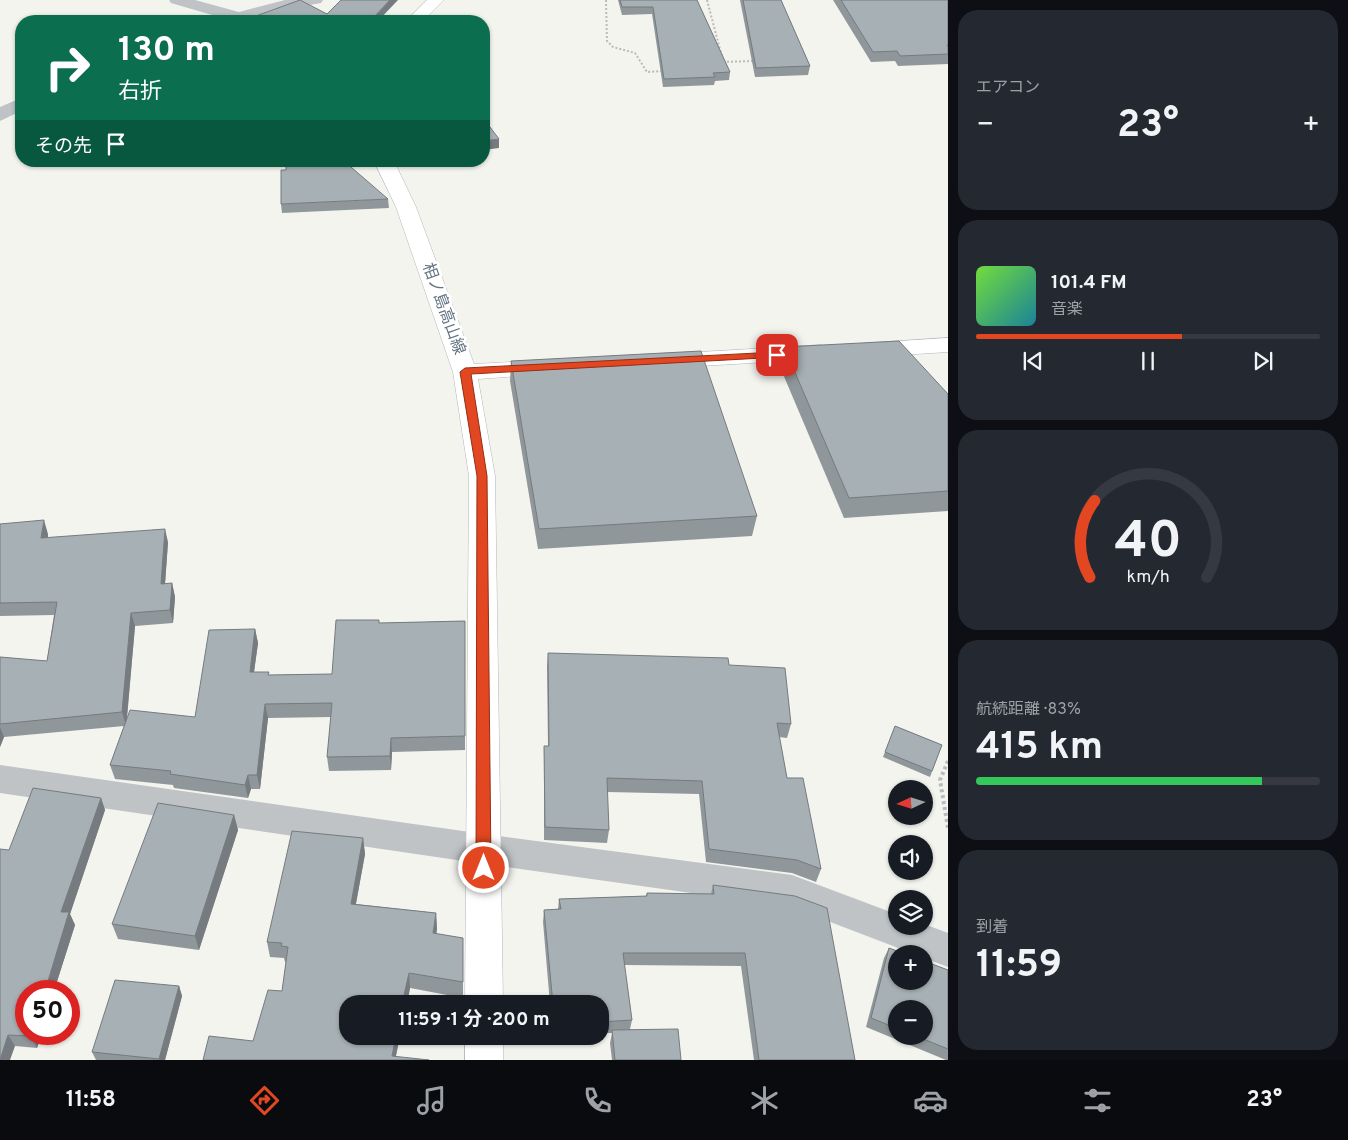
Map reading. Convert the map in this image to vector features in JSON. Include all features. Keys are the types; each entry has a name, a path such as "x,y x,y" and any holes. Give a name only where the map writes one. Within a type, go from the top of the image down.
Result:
{"main road":[{"path":"420,15 436,0"},
{"name":"相ノ島高山線","path":"387,167 406,207 465,372 482,476 484,995"},
{"path":"645,362 948,345"},
{"path":"465,372 565,366"},
{"path":"484,1045 484,1060"}],"street":[{"path":"177,0 220,15"},
{"path":"247,15 294,3 315,0"},
{"path":"0,115 15,106"},
{"path":"0,779 484,849 792,891 948,950"}],"path":[{"path":"606,0 607,41 613,47 635,53 647,72 665,71"},
{"path":"707,0 723,62 759,60"},
{"path":"948,761 940,780 948,828"}],"building":[{"path":"300,0 327,14 341,0 390,0 376,15 259,15"},
{"path":"620,0 697,0 730,72 713,73 715,77 664,79 653,7 622,7"},
{"path":"743,0 781,0 810,66 756,68"},
{"path":"841,0 948,0 948,54 900,56 897,51 873,52"},
{"path":"490,127 499,139 490,140"},
{"path":"286,167 351,167 388,199 281,204 281,170 286,170"},
{"path":"899,341 948,394 948,491 849,498 784,347"},
{"path":"701,351 757,516 539,529 511,361"},
{"path":"44,520 41,538 165,529 161,584 172,583 170,610 131,613 122,712 0,724 0,657 47,661 57,602 0,603 0,524"},
{"path":"336,620 379,620 379,623 465,621 465,736 391,738 390,756 327,757 332,703 265,704 257,775 248,775 245,785 170,774 171,771 110,765 130,710 195,717 209,630 255,629 250,672 269,672 268,675 332,674"},
{"path":"548,653 728,658 729,665 785,668 791,724 777,723 787,778 803,778 821,869 797,860 709,849 702,781 607,778 609,830 545,827 544,746 549,746"},
{"path":"895,726 942,745 932,771 885,752"},
{"path":"33,788 101,798 61,912 69,912 48,980 15,980 15,1035 8,1035 0,1060 0,849 9,850"},
{"path":"158,803 234,815 195,936 112,924"},
{"path":"292,831 363,838 351,904 436,913 433,933 463,938 463,982 409,973 404,995 339,995 339,1045 394,1045 392,1056 429,1060 203,1060 209,1036 253,1041 268,990 282,991 288,947 281,946 282,943 267,942"},
{"path":"713,885 795,896 827,908 855,1060 759,1060 745,953 623,953 632,1020 609,1021 609,995 552,995 544,910 561,909 559,899 647,896 647,893 714,894"},
{"path":"888,952 888,990 933,990 933,964 948,970 948,1049 933,1043 933,1000 888,1000 888,1025 871,1018"},
{"path":"115,980 179,986 159,1059 92,1052"},
{"path":"678,1029 681,1060 615,1060 612,1030"}],"route":[{"path":"484,868 482,476 465,372 777,355"}]}
